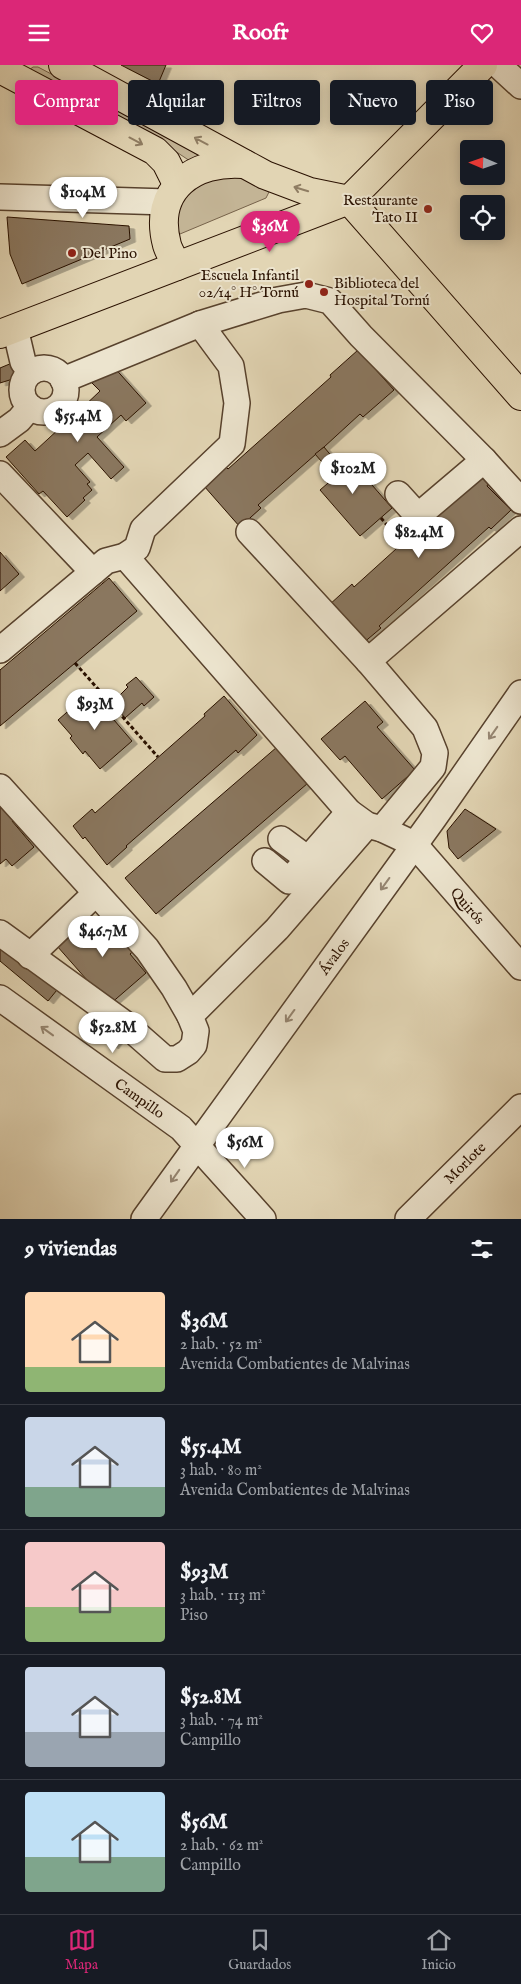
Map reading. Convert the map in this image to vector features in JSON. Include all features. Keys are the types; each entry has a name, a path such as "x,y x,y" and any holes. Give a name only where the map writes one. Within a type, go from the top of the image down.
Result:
{"main road":[{"path":"62,65 286,185 348,200 521,396"},
{"path":"7,331 348,200 483,65"},
{"path":"7,69 155,151 166,162 173,193"},
{"path":"177,266 167,246 164,224 173,193 192,173 208,166 226,163 244,164"}],"street":[{"path":"498,65 521,86"},
{"path":"0,197 173,193"},
{"path":"63,380 200,324 278,300 306,295 330,301 361,336 484,460 521,501"},
{"path":"0,650 106,561 125,556 137,548 143,529 232,444 237,403 231,366 200,324"},
{"path":"7,331 30,372"},
{"path":"41,368 48,369 55,372 63,380 66,390 65,397 56,408 43,412 30,407 22,397 25,378 30,372 41,368"},
{"path":"0,434 19,420 30,407"},
{"path":"398,494 418,516 484,460"},
{"path":"0,474 93,571"},
{"path":"368,661 521,529"},
{"path":"249,532 368,661 425,728 435,753 433,767 366,822 308,859 289,881 265,861"},
{"path":"125,556 366,822 414,844"},
{"name":"Ávalos","path":"144,1219 521,693"},
{"path":"0,787 147,949 174,988 190,1016 196,1031 194,1045 188,1052 177,1059 165,1059 124,1023 0,933"},
{"path":"190,1016 277,929 366,822"},
{"path":"281,839 308,859"},
{"name":"Quirós","path":"414,844 521,967"},
{"path":"30,956 96,893"},
{"name":"Campillo","path":"0,997 181,1128 263,1219"},
{"name":"Morlote","path":"408,1219 521,1107"}],"path":[{"path":"381,519 402,543"},
{"path":"75,663 158,757"}],"shaded area":[{"path":"33,67 38,67 63,80 47,80 29,70"},
{"path":"118,109 128,114 128,124 118,119"},
{"path":"129,125 148,125 207,156 190,161"},
{"path":"223,169 258,183 269,192 266,198 180,234 175,230 180,195"}],"building":[{"path":"121,65 166,65 160,80 150,80"},
{"path":"7,217 129,226 130,239 22,284 10,254"},
{"path":"358,350 394,390 363,417 360,414 258,505 261,508 240,527 204,486 226,467 228,469 331,377 330,375"},
{"path":"12,363 16,378 0,383 0,368"},
{"path":"112,365 146,403 126,421 121,415 97,437 124,467 111,479 88,453 75,465 90,482 87,484 92,490 83,498 85,500 67,517 43,491 39,494 6,457 25,440 35,451 61,427 51,416 70,399 80,410 100,391 92,383"},
{"path":"324,447 343,470 352,462 392,508 360,536 320,490 335,477 315,454"},
{"path":"477,472 488,484 487,486 511,510 491,529 489,527 379,626 381,628 362,644 328,606 352,584 354,587 459,492"},
{"path":"0,552 19,574 0,591"},
{"path":"109,578 137,611 0,726 0,670"},
{"path":"136,677 154,697 144,706 142,703 125,718 112,703 128,687 126,685"},
{"path":"90,692 132,741 100,769 85,751 83,754 70,738 72,736 58,720"},
{"path":"224,696 257,735 238,753 236,750 126,846 107,865 85,837 83,839 73,826 92,809 95,813 205,716 204,714"},
{"path":"365,701 383,722 377,727 415,770 382,799 345,756 340,760 321,739"},
{"path":"277,747 308,783 156,914 125,878"},
{"path":"0,805 34,847 12,866 6,859 0,864"},
{"path":"465,809 496,829 458,859 449,848 447,831"},
{"path":"91,916 102,928 111,920 136,949 130,954 146,973 109,1005 57,946"},
{"path":"0,934 61,985 48,1001 0,961"},
{"path":"93,1008 125,1030 113,1046 82,1023"}],"place":[{"name":"Restaurante Tato II","path":"428,209"},
{"name":"Del Pino","path":"72,253"},
{"name":"Escuela Infantil 02/14° H° Tornú","path":"309,284"},
{"name":"Biblioteca del Hospital Tornú","path":"324,292"}]}
